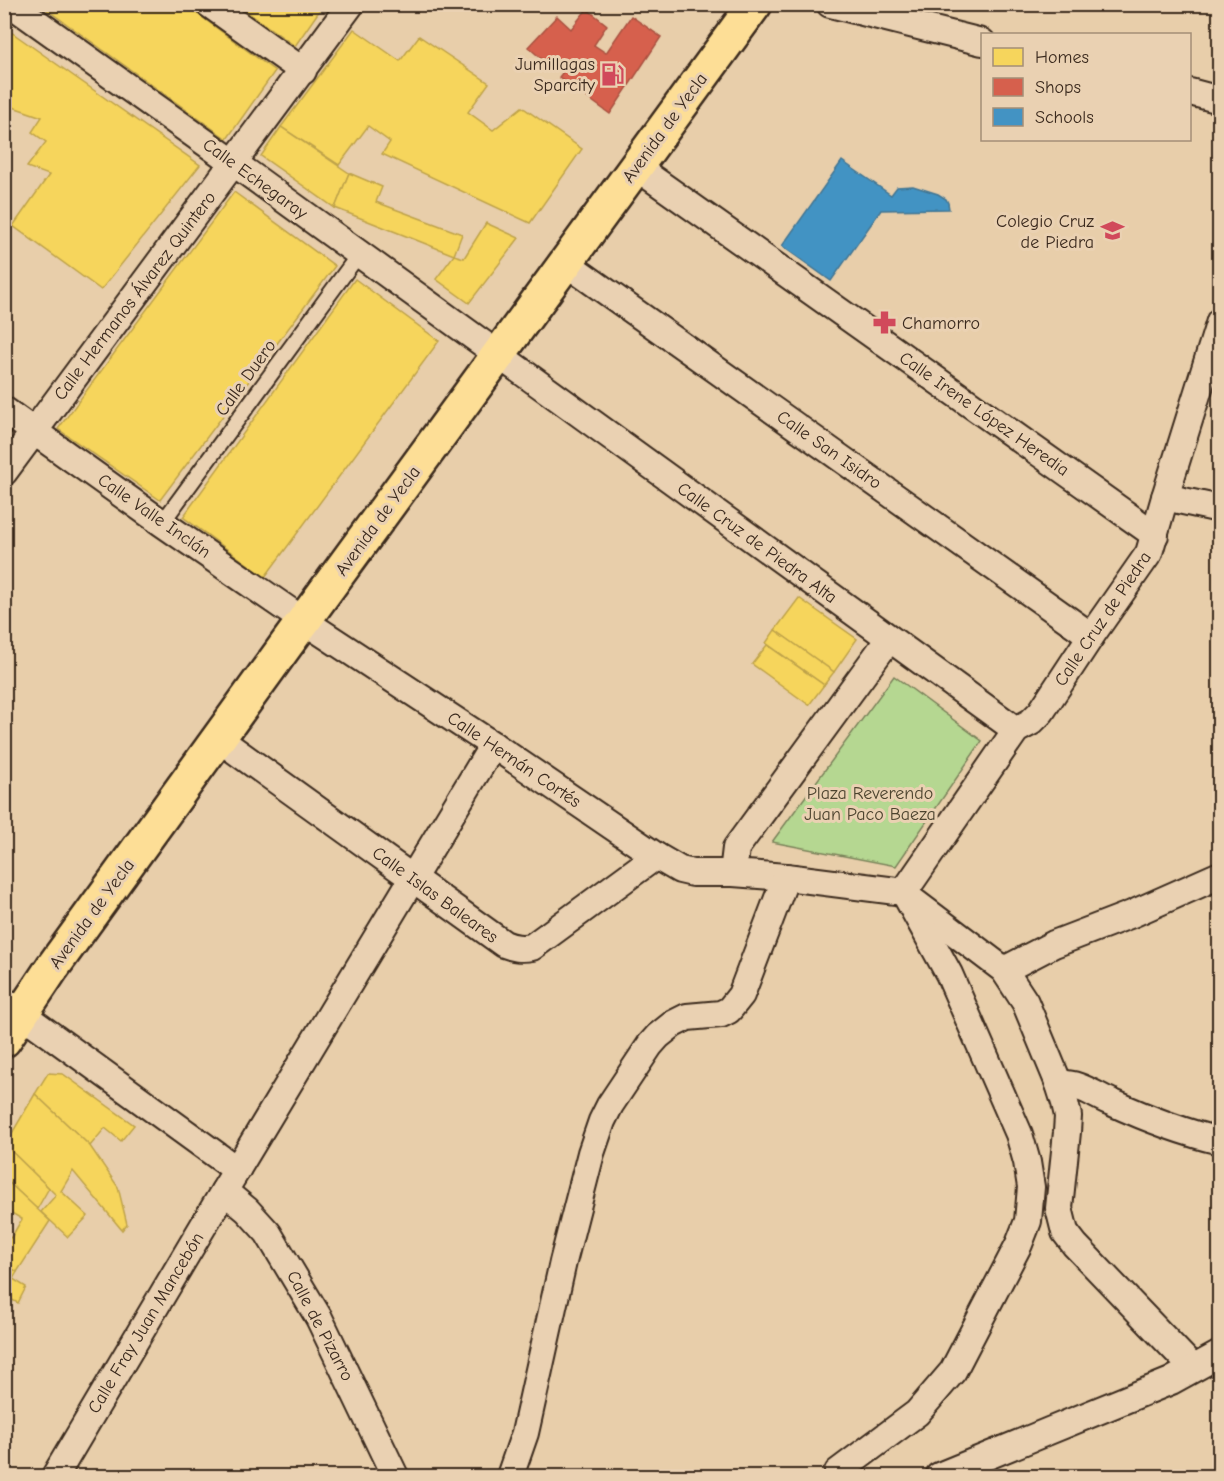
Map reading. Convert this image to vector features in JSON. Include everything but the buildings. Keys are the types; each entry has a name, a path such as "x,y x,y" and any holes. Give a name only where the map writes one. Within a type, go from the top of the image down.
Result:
{"main road":[{"name":"Avenida de Yecla","path":"4,1040 13,1007 52,968 755,4"}],"street":[{"name":"Calle Echegaray","path":"11,4 499,354"},
{"path":"209,4 303,70"},
{"name":"Calle Hermanos Álvarez Quintero","path":"4,472 351,4"},
{"path":"830,4 981,42"},
{"path":"1191,92 1220,100"},
{"name":"Calle Irene López Heredia","path":"636,167 1155,535"},
{"name":"Calle San Isidro","path":"566,263 1091,636"},
{"name":"Calle Cruz de Piedra","path":"1016,730 1041,712 1149,553 1220,321"},
{"name":"Calle Cruz de Piedra Alta","path":"499,354 1016,730"},
{"name":"Calle Valle Inclán","path":"4,410 304,621"},
{"path":"1165,497 1220,509"},
{"name":"Calle Hernán Cortés","path":"304,621 493,745 656,856 680,870 693,873 733,873"},
{"path":"889,639 736,848 733,873 904,894 1004,970 1025,1002 1059,1084 1068,1116 1059,1208 1065,1232 1193,1368"},
{"path":"904,894 1016,730"},
{"name":"Calle Islas Baleares","path":"219,739 504,944 523,949 532,947 656,856"},
{"name":"Calle Fray Juan Mancebón","path":"55,1476 230,1180 493,745"},
{"path":"1004,970 1054,944 1132,914 1220,875"},
{"path":"510,1476 525,1433 563,1262 591,1154 602,1121 658,1036 673,1024 687,1017 721,1014 735,1005 741,995 786,878"},
{"path":"839,1476 838,1472 917,1413 954,1371 1019,1244 1028,1221 1030,1206 1031,1187 1019,1134 949,974 904,894"},
{"name":"Calle de Pizarro","path":"13,1007 230,1180 247,1210 268,1233 319,1318 395,1476"},
{"path":"1059,1084 1069,1083 1181,1130 1220,1141"},
{"path":"939,1476 1171,1381 1220,1354"}],"lane":[{"name":"Calle Duero","path":"162,523 359,254"}],"green space":[{"name":"Plaza Reverendo Juan Paco Baeza","path":"894,676 982,741 896,866 772,842"}],"place":[{"name":"Jumillagas Sparcity","path":"613,74"},
{"name":"Colegio Cruz de Piedra","path":"1112,231"},
{"name":"Chamorro","path":"884,323"}]}
